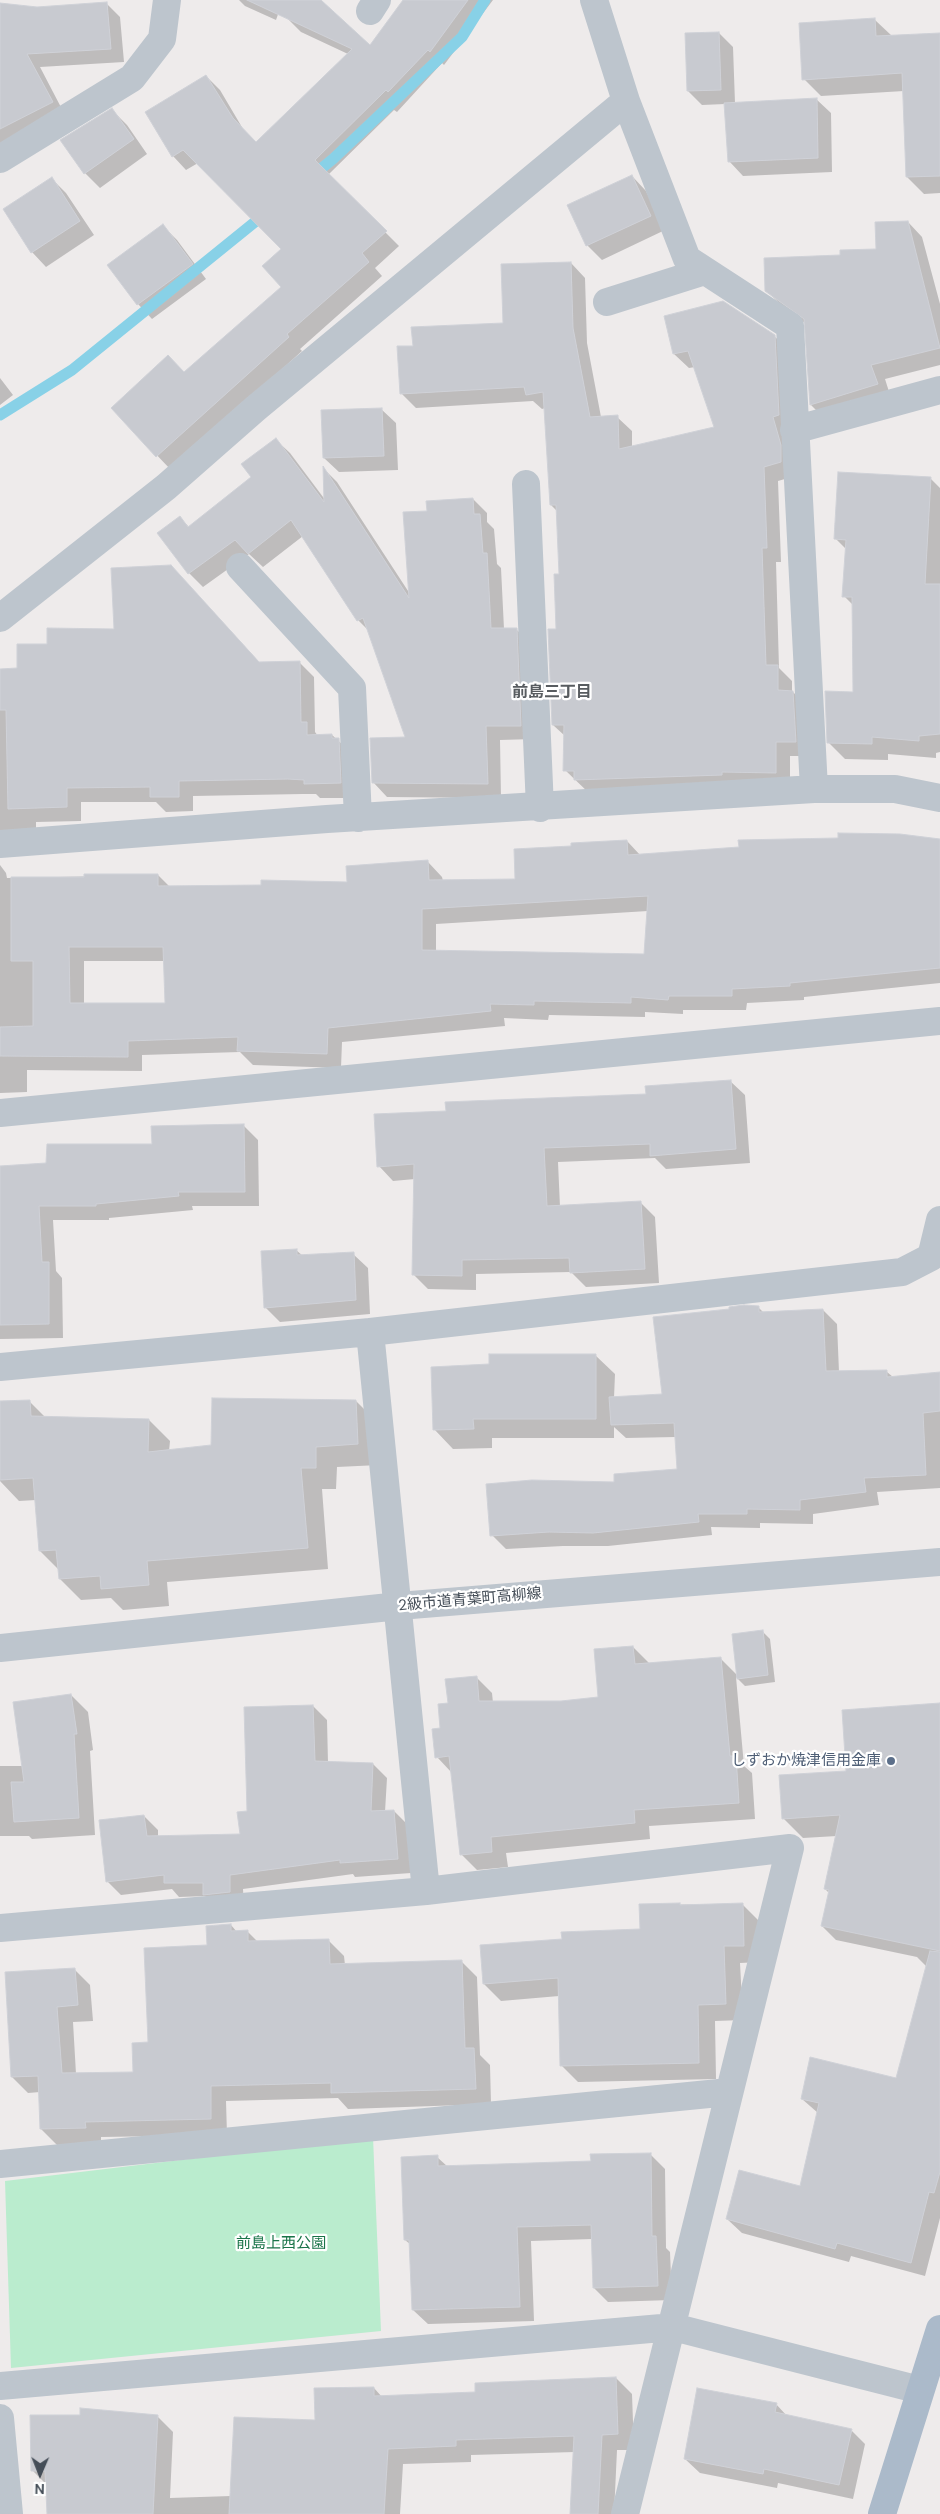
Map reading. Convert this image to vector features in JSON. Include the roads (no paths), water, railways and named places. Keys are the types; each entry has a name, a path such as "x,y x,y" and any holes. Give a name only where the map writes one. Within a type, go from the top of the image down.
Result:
{"main road":[{"path":"882,2514 940,2329"}],"street":[{"path":"0,159 132,78 162,39 167,0"},
{"path":"594,0 626,101 687,260 790,326 814,789"},
{"path":"0,618 166,487 256,408 626,101"},
{"path":"607,302 705,271"},
{"path":"794,430 940,390"},
{"path":"526,484 540,808"},
{"path":"240,567 352,688 358,818"},
{"path":"0,844 358,818 540,808 814,789 895,789 940,798"},
{"path":"0,1113 940,1021"},
{"path":"0,1367 370,1332 902,1272 931,1257 940,1220"},
{"path":"370,1332 426,1891"},
{"name":"2級市道青葉町高柳線","path":"0,1648 398,1606 940,1562"},
{"path":"0,1928 426,1891 790,1848 625,2514"},
{"path":"0,2164 729,2092"},
{"path":"0,2386 673,2326 920,2390"},
{"path":"0,2418 9,2514"}],"waterway":[{"path":"312,176 333,159 462,37 485,0"},
{"path":"0,415 72,370 266,213"}],"place":[{"name":"しずおか焼津信用金庫","path":"891,1761"}],"district":[{"name":"前島三丁目","path":"552,693"}],"park label":[{"name":"前島上西公園","path":"281,2244"}]}
